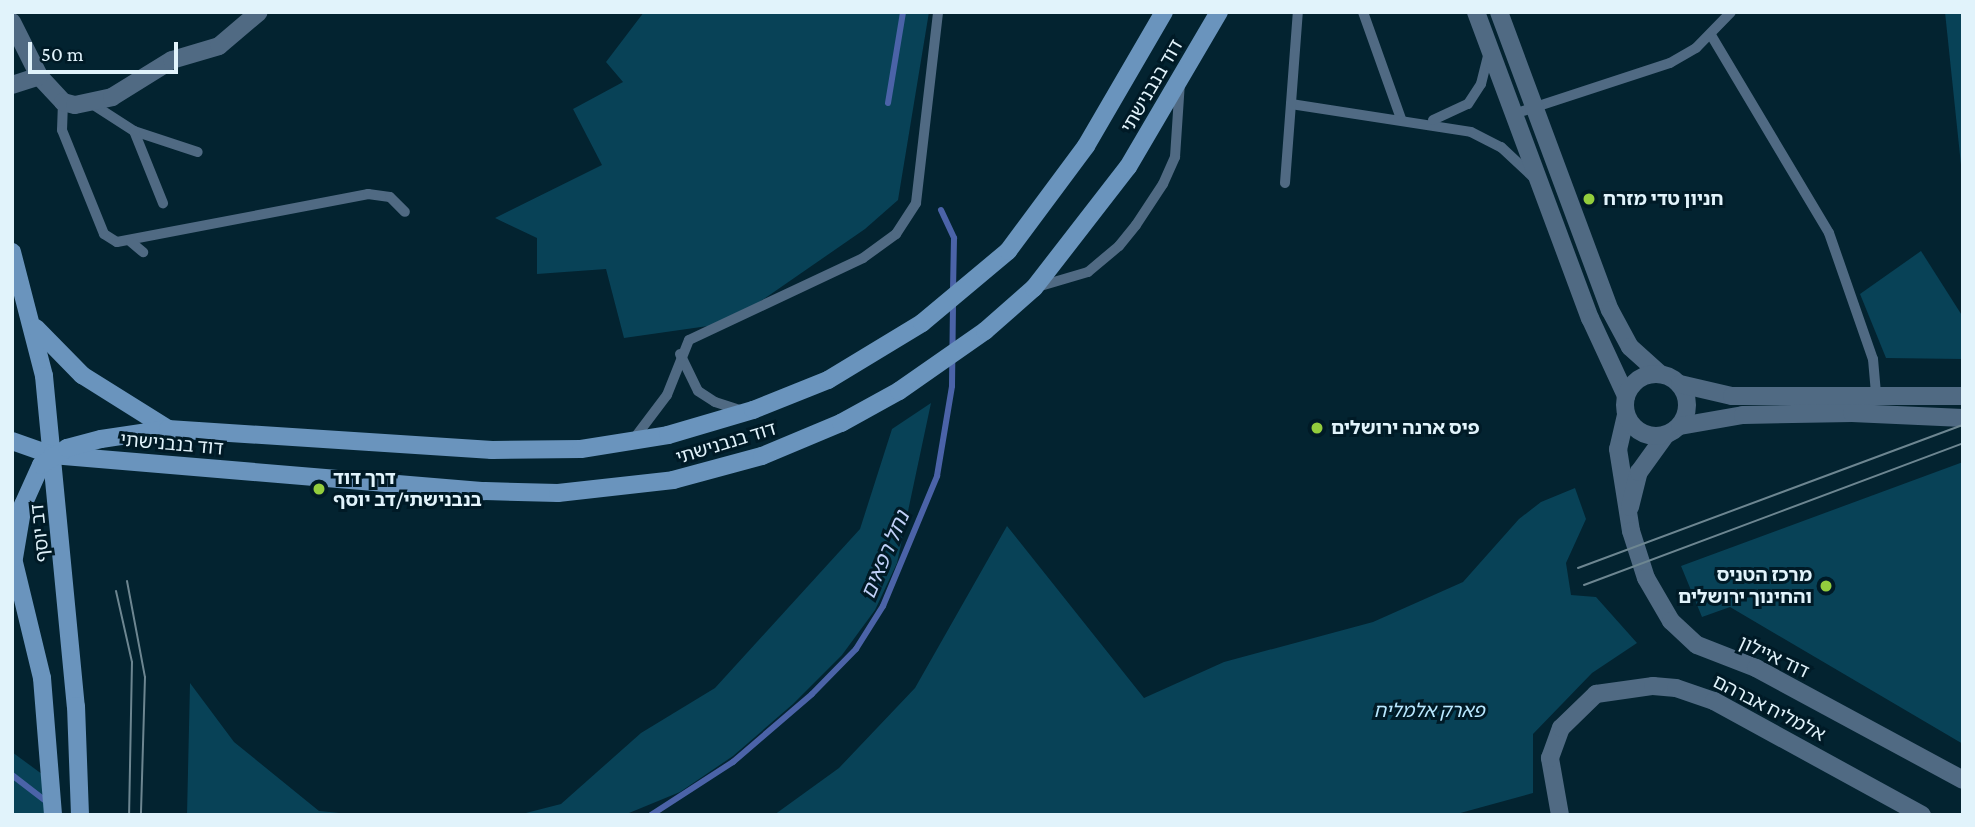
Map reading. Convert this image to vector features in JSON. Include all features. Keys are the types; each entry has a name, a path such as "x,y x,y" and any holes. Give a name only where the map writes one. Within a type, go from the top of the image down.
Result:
{"main road":[{"name":"דוד בנבנישתי","path":"52,455 101,439 168,429 492,450 581,449 631,442 753,410 828,380 922,323 984,273 1036,216 1093,136 1164,12"},
{"name":"דוד בנבנישתי","path":"12,441 52,455 485,491 616,489 673,480 762,456 841,423 922,376 1034,288 1128,167 1219,12"},
{"name":"דב יוסף","path":"12,252 34,326 52,455 76,706 80,815"},
{"path":"34,326 82,374 168,429"},
{"path":"13,556 27,492 36,472 52,455"},
{"name":"דב יוסף","path":"13,556 42,678 53,815"}],"street":[{"path":"12,22 39,76 63,102 89,102 112,97 172,60 219,46 260,12"},
{"path":"1476,12 1590,318 1626,396 1626,415 1646,435 1743,415 1852,412 1963,418"},
{"path":"1499,12 1610,310 1630,347 1660,374 1679,384 1732,396 1963,396"},
{"path":"12,85 39,76"},
{"path":"1626,396 1635,382 1660,374"},
{"path":"1673,431 1688,400 1679,384"},
{"name":"דוד איילון","path":"1626,415 1618,449 1629,518 1649,585 1671,621 1690,639 1756,668 1963,780"},
{"name":"דוד איילון","path":"1629,518 1639,472 1673,431"},
{"name":"אלמליח אברהם","path":"1560,815 1550,758 1561,728 1596,694 1630,686 1676,688 1714,701 1922,815"}],"lane":[{"path":"631,442 667,395 680,354 689,340 863,258 896,234 916,203 938,12"},
{"path":"1285,183 1298,12"},
{"path":"1363,12 1401,119"},
{"path":"1514,114 1670,63 1711,35 1731,12"},
{"path":"1711,35 1829,233 1873,359 1876,394"},
{"path":"1423,122 1451,116 1468,104 1481,83 1490,50"},
{"path":"1034,288 1088,272 1136,225 1163,184 1175,157 1181,80"},
{"path":"63,102 62,130 104,234 117,242 131,242 368,194 390,197 405,212"},
{"path":"89,102 134,131 198,152"},
{"path":"1291,104 1423,122 1487,139 1511,155 1540,185"},
{"path":"134,131 163,203"},
{"path":"131,242 143,252"},
{"path":"680,354 698,391 733,410 753,410"}],"green space":[{"path":"644,12 929,12 898,200 865,229 729,323 624,338 606,269 537,274 537,238 495,218 602,165 573,109 623,82 606,62"},
{"path":"1945,12 1963,12 1963,184"},
{"path":"1921,251 1963,317 1963,359 1886,358 1860,294"},
{"path":"931,403 897,563 875,610 842,655 793,704 733,756 680,792 629,813 518,815 561,804 641,733 715,688 860,529 892,429"},
{"name":"מרכז הטניס והחינוך ירושלים","path":"1963,462 1963,744 1730,607 1702,617 1681,566"},
{"name":"פארק אלמליח","path":"1575,488 1586,519 1566,563 1571,595 1596,597 1637,643 1592,673 1533,734 1533,793 1453,815 774,815 839,768 915,688 1007,526 1144,698 1224,662 1373,622 1463,582 1519,519 1541,502"},
{"path":"190,683 234,742 319,811 360,815 187,815"},
{"path":"12,752 46,777 46,815 12,815"}],"waterway":[{"name":"נחל רפאים","path":"888,103 903,12"},
{"name":"נחל רפאים","path":"941,210 954,238 953,291"},
{"name":"נחל רפאים","path":"651,815 733,762 812,694 856,649 883,606 937,476 952,386 953,302"},
{"name":"נחל רפאים","path":"12,775 47,802"}],"tram line":[{"path":"1578,568 1963,425"},
{"path":"1584,585 1963,443"},
{"path":"127,581 145,677 141,815"},
{"path":"116,591 132,662 129,815"}],"place":[{"name":"חניון טדי מזרח","path":"1589,199"},
{"name":"פיס ארנה ירושלים","path":"1317,428"},
{"name":"דרך דוד בנבנישתי/דב יוסף","path":"319,489"},
{"name":"מרכז הטניס והחינוך ירושלים","path":"1826,586"}]}
